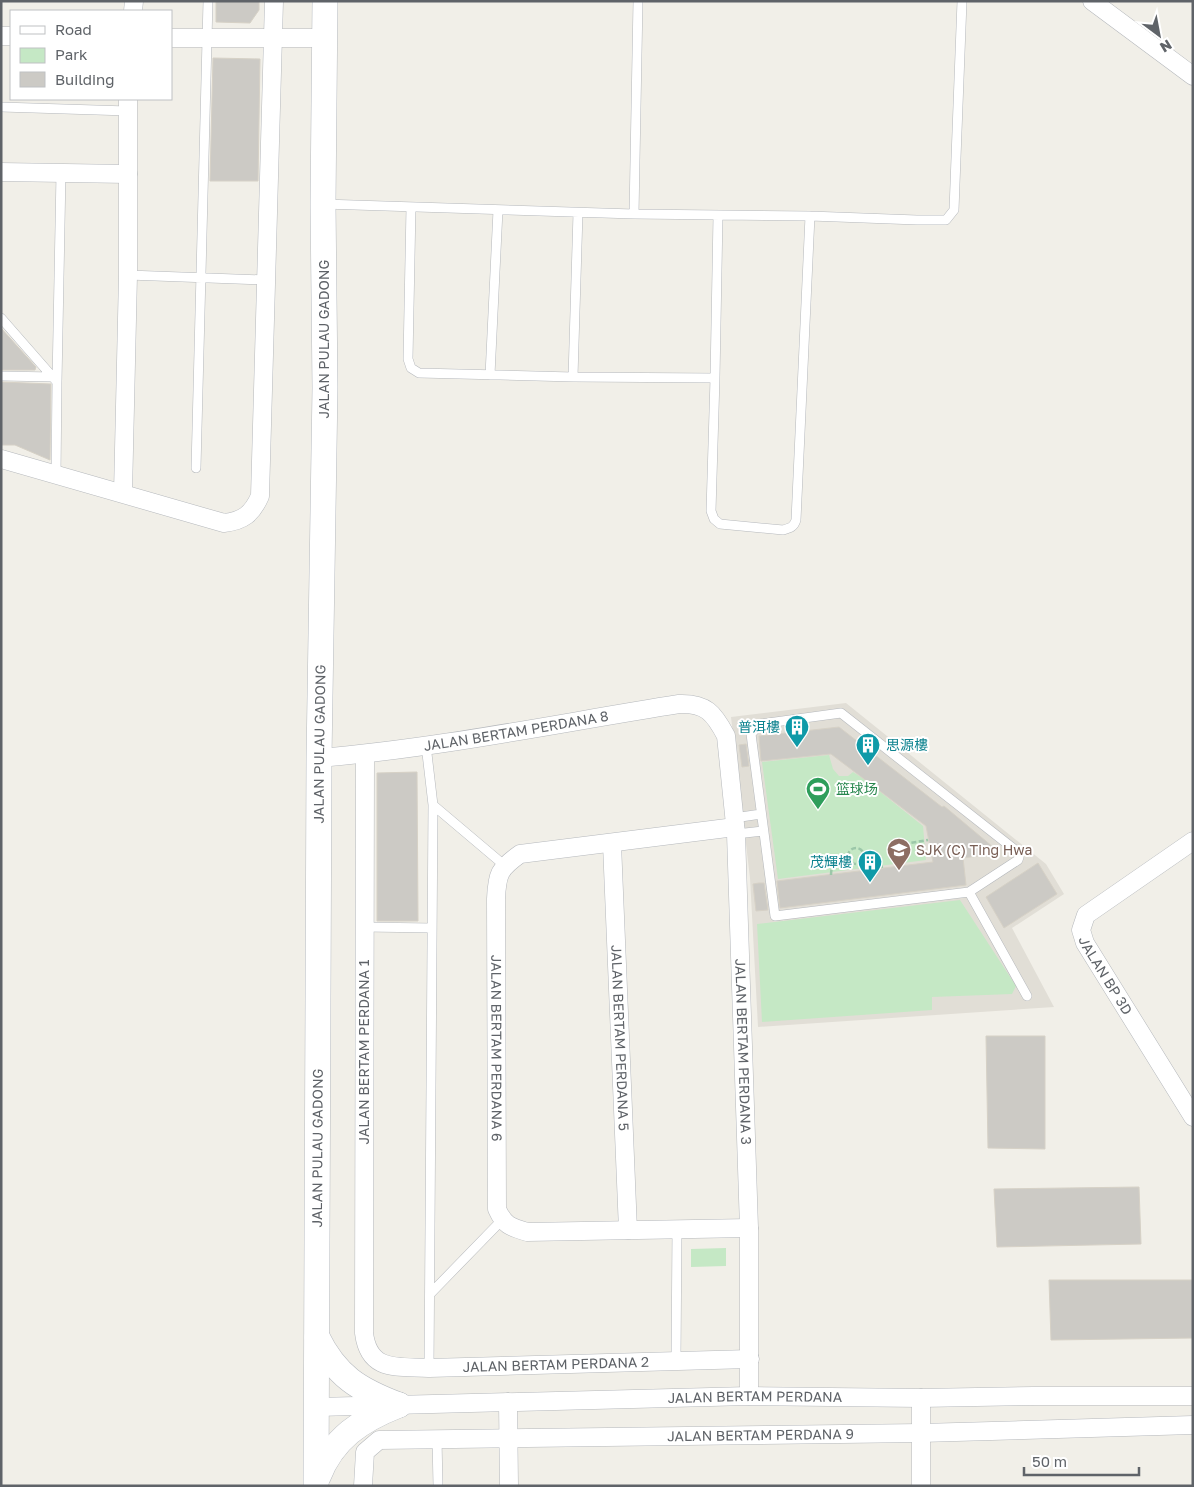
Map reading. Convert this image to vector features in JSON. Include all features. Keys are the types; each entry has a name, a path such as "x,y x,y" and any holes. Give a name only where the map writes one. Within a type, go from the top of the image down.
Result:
{"main road":[{"name":"JALAN PULAU GADONG","path":"316,1484 318,758 325,388 323,204 325,1"},
{"path":"316,1336 330,1361 351,1382 364,1390 399,1405"},
{"path":"316,1484 327,1458 342,1438 364,1422 399,1405"}],"street":[{"path":"1,459 224,523 235,522 250,513 260,496 274,1"},
{"path":"1092,1 1193,76"},
{"path":"172,38 325,38"},
{"path":"123,493 128,275 128,105"},
{"path":"1,172 128,174"},
{"name":"JALAN BERTAM PERDANA 8","path":"318,758 365,754 426,745 679,704 691,704 711,712"},
{"name":"JALAN BERTAM PERDANA 3","path":"711,712 726,736 735,827 749,1228 749,1396"},
{"name":"JALAN BERTAM PERDANA 1","path":"365,754 364,1333 367,1350"},
{"path":"504,865 520,854 612,844 735,827"},
{"name":"JALAN BP 3D","path":"1193,841 1086,915 1081,930 1084,943 1193,1117"},
{"name":"JALAN BERTAM PERDANA 5","path":"612,844 628,1230"},
{"name":"JALAN BERTAM PERDANA 6","path":"504,865 497,880 496,899 497,1209 507,1224"},
{"path":"507,1224 527,1232 749,1228"},
{"name":"JALAN BERTAM PERDANA 2","path":"367,1350 372,1357 388,1366 429,1368 750,1359"},
{"name":"JALAN BERTAM PERDANA","path":"317,1407 749,1396 921,1398 1193,1396"},
{"path":"921,1398 922,1486"},
{"path":"508,1402 509,1486"},
{"name":"JALAN BERTAM PERDANA 9","path":"363,1486 365,1452 379,1440 921,1433 1193,1425"}],"lane":[{"path":"196,468 208,1"},
{"path":"634,214 638,1"},
{"path":"323,204 578,213 946,220 954,210 962,1"},
{"path":"1,107 128,105"},
{"path":"56,475 56,379 61,173"},
{"path":"411,207 408,359 411,368 419,373 716,378"},
{"path":"490,375 498,210"},
{"path":"573,377 578,213"},
{"path":"718,216 716,378 711,511 714,519 720,524 783,530 794,525 796,520 810,216"},
{"path":"128,275 266,280"},
{"path":"1,318 56,379"},
{"path":"1,376 56,379"},
{"path":"841,713 1019,853 1018,860 969,892 774,916 763,830 751,734 760,724 841,713"},
{"path":"426,745 433,805 429,1368"},
{"path":"433,805 504,865"},
{"path":"735,827 761,814"},
{"path":"735,827 763,830"},
{"path":"969,892 1027,996"},
{"path":"365,927 432,928"},
{"path":"430,1294 507,1224"},
{"path":"676,1361 677,1230"},
{"path":"437,1439 438,1486"}],"path":[{"path":"904,844 928,840"},
{"path":"832,875 832,866 835,862 848,855 850,850 855,848 863,854 875,856 882,868"},
{"path":"848,855 850,862 857,864 863,859 863,854"}],"shaded area":[{"name":"SJK (C) Ting Hwa","path":"846,703 1046,864 1064,894 1012,928 1054,1007 758,1027 750,878 731,717"}],"green space":[{"path":"829,755 833,769 839,776 848,776 853,772 923,826 926,860 778,879 762,762"},
{"path":"960,900 1016,986 1012,994 932,997 932,1010 762,1022 757,924"},
{"path":"726,1248 726,1266 691,1267 691,1249"}],"building":[{"path":"216,1 259,1 259,10 250,23 216,22"},
{"path":"213,58 260,59 258,181 210,181"},
{"path":"1,328 36,367 35,370 1,370"},
{"path":"1,382 51,384 50,460 15,445 1,445"},
{"path":"839,727 942,807 944,806 993,847 992,854 963,858 966,885 780,908 777,881 933,862 926,826 831,754 761,761 759,736"},
{"path":"746,744 749,766 742,767 739,745"},
{"path":"417,772 418,921 377,921 377,773"},
{"path":"1038,863 1057,894 1004,928 986,897"},
{"path":"764,883 768,910 756,911 753,884"},
{"path":"986,1036 1045,1036 1045,1149 988,1148"},
{"path":"1139,1187 1141,1244 997,1247 994,1189"},
{"path":"1049,1280 1193,1280 1193,1338 1051,1340"}],"place":[{"name":"普洱樓","path":"797,748"},
{"name":"思源樓","path":"868,766"},
{"name":"篮球场","path":"818,810"},
{"name":"SJK (C) Ting Hwa","path":"899,871"},
{"name":"茂輝樓","path":"870,883"}]}
